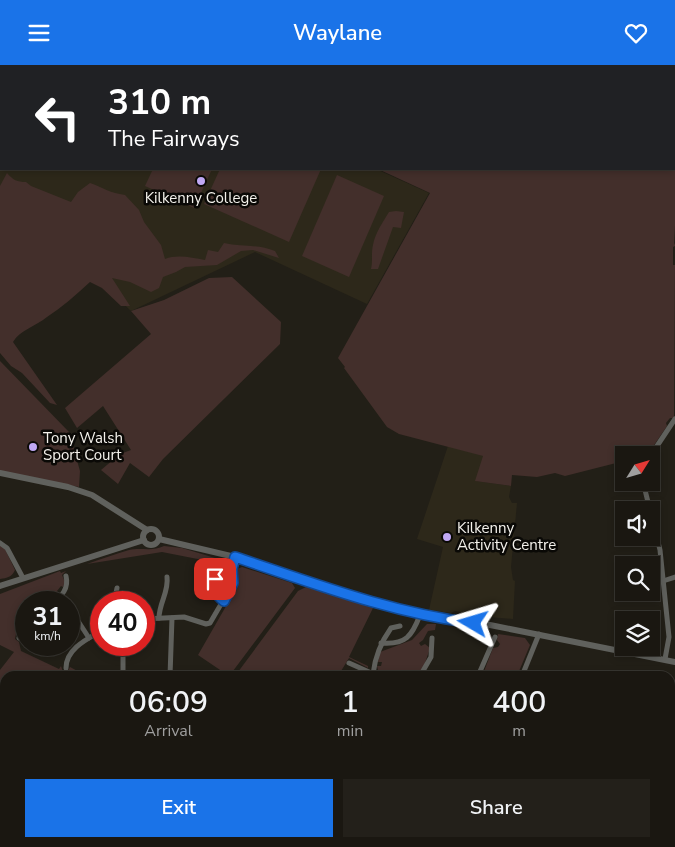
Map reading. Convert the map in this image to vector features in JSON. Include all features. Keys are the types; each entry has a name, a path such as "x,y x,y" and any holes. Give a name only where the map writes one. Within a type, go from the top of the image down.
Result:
{"street":[{"path":"657,446 675,419"},
{"path":"0,473 68,487 92,495 147,530 152,529 156,531 159,534 159,539 156,543 152,545 147,544 144,540 143,535 147,530"},
{"path":"159,539 235,557 334,590 420,615 490,625 675,661"},
{"path":"0,586 144,540"},
{"path":"0,543 7,548 23,578"},
{"path":"659,546 669,637 665,659"},
{"path":"155,618 184,617 208,624 212,621 233,583 232,569 235,557"},
{"path":"218,573 215,579 214,591 224,601"},
{"path":"64,591 66,587 66,577"},
{"path":"159,618 161,603 167,591 167,577"},
{"path":"664,581 675,577"},
{"path":"381,643 390,644 410,637 420,615"},
{"path":"170,671 172,618"},
{"path":"66,668 67,657 89,638 80,624"},
{"path":"376,671 375,663 381,643 391,628 400,626"},
{"path":"524,671 539,634"},
{"path":"480,671 495,637"},
{"path":"423,671 431,657 432,638"},
{"path":"492,643 499,645"},
{"path":"123,656 123,671"},
{"path":"349,663 367,671"}],"shaded area":[{"name":"Kilkenny College","path":"0,170 378,170 429,193 367,304 255,252 131,311 99,280 0,244"},
{"path":"153,170 212,170 194,208 145,186"},
{"path":"220,170 321,170 289,242 204,204"},
{"path":"380,170 675,170 675,246 673,247 673,265 675,265 674,418 670,418 666,423 667,426 653,446 615,446 615,463 565,476 555,473 537,477 512,475 511,486 475,481 483,456 399,434 387,427 338,358 430,193"},
{"path":"7,173 15,180 26,182 31,186 71,202 78,192 90,183 111,192 125,195 139,210 144,222 161,245 165,259 190,257 205,260 208,250 218,252 224,243 269,249 275,251 279,258 253,250 241,251 217,265 185,267 163,277 159,288 151,292 130,282 112,278 130,306 121,306 102,288 90,282 58,309 20,334 13,342 57,405 50,403 0,353 0,186"},
{"path":"337,175 384,196 349,277 302,256"},
{"path":"389,212 404,212 401,228 393,227 378,269 371,269 372,248 379,228"},
{"path":"232,277 281,322 280,344 163,459 149,477 130,463 118,484 101,470 120,454 131,450 103,406 77,428 65,408 151,334 131,311 164,300 209,278"},
{"path":"0,361 69,432 80,471 79,487 0,472"},
{"path":"448,446 484,456 476,481 511,486 509,497 512,503 517,503 511,567 513,580 515,581 513,619 462,615 460,612 455,611 451,613 429,610 443,547 417,539"},
{"path":"0,545 5,549 15,570 9,577 0,579"},
{"path":"164,546 182,548 225,561 229,577 224,593 220,594 218,590 220,590 220,583 217,583 222,573 221,570 217,569 218,563 162,552 87,564 129,550 155,549"},
{"path":"242,567 292,583 295,588 233,671 222,671 198,655 237,587 237,569"},
{"path":"60,571 61,573 66,571 62,575 65,582 63,587 61,586 57,591 15,591 15,656 32,656 59,669 61,666 63,671 0,670 14,652 0,645 0,594"},
{"path":"306,587 373,608 349,657 368,666 368,668 349,658 341,671 239,671 298,591"},
{"path":"427,624 436,624 435,630 428,631 419,643 421,646 425,644 430,648 421,671 378,671 377,666 381,666 382,662 378,662 380,652 412,640"},
{"path":"498,634 525,638 530,645 519,671 484,671 493,648 498,647 500,644 497,640"},
{"path":"70,667 78,671 68,671"}],"place":[{"name":"Kilkenny College","path":"201,181"},
{"name":"Tony Walsh Sport Court","path":"33,447"},
{"name":"Kilkenny Activity Centre","path":"447,537"}],"route":[{"path":"215,579 214,591 224,601 233,583 232,569 235,557 304,581 403,610 436,618 473,623"}]}
